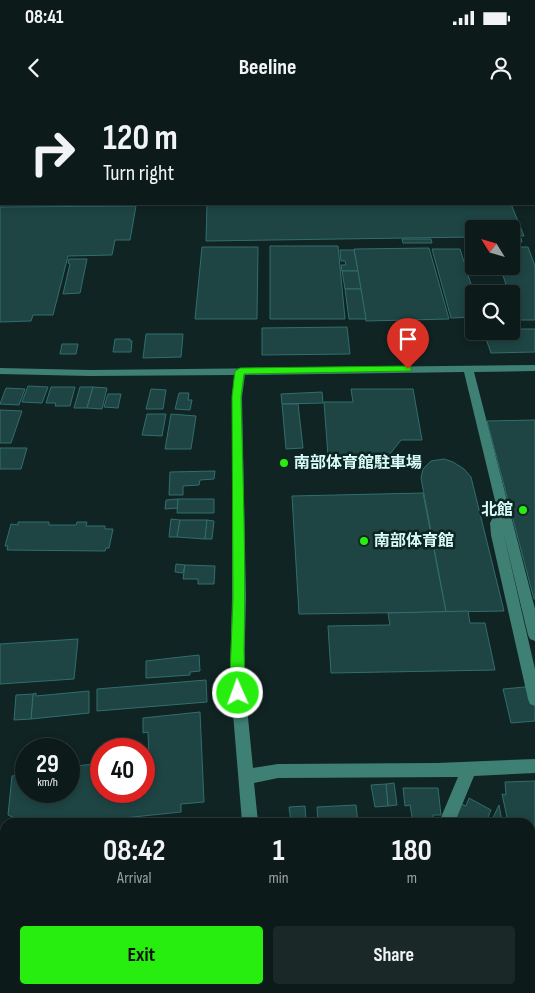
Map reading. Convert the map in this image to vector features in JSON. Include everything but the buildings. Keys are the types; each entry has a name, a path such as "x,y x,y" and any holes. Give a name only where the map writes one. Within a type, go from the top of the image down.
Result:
{"street":[{"path":"0,169 0,182"},
{"path":"468,368 535,635"},
{"path":"0,371 90,373 535,368"},
{"path":"240,371 237,397 239,598 237,677 250,818"},
{"path":"503,510 496,523 497,535 535,699"},
{"path":"246,776 278,771 469,769 535,766"},
{"path":"448,818 469,769"}],"place":[{"name":"南部体育館駐車場","path":"284,463"},
{"name":"北館","path":"523,510"},
{"name":"南部体育館","path":"364,541"}],"route":[{"path":"238,693 237,397 240,371 408,369"}]}
